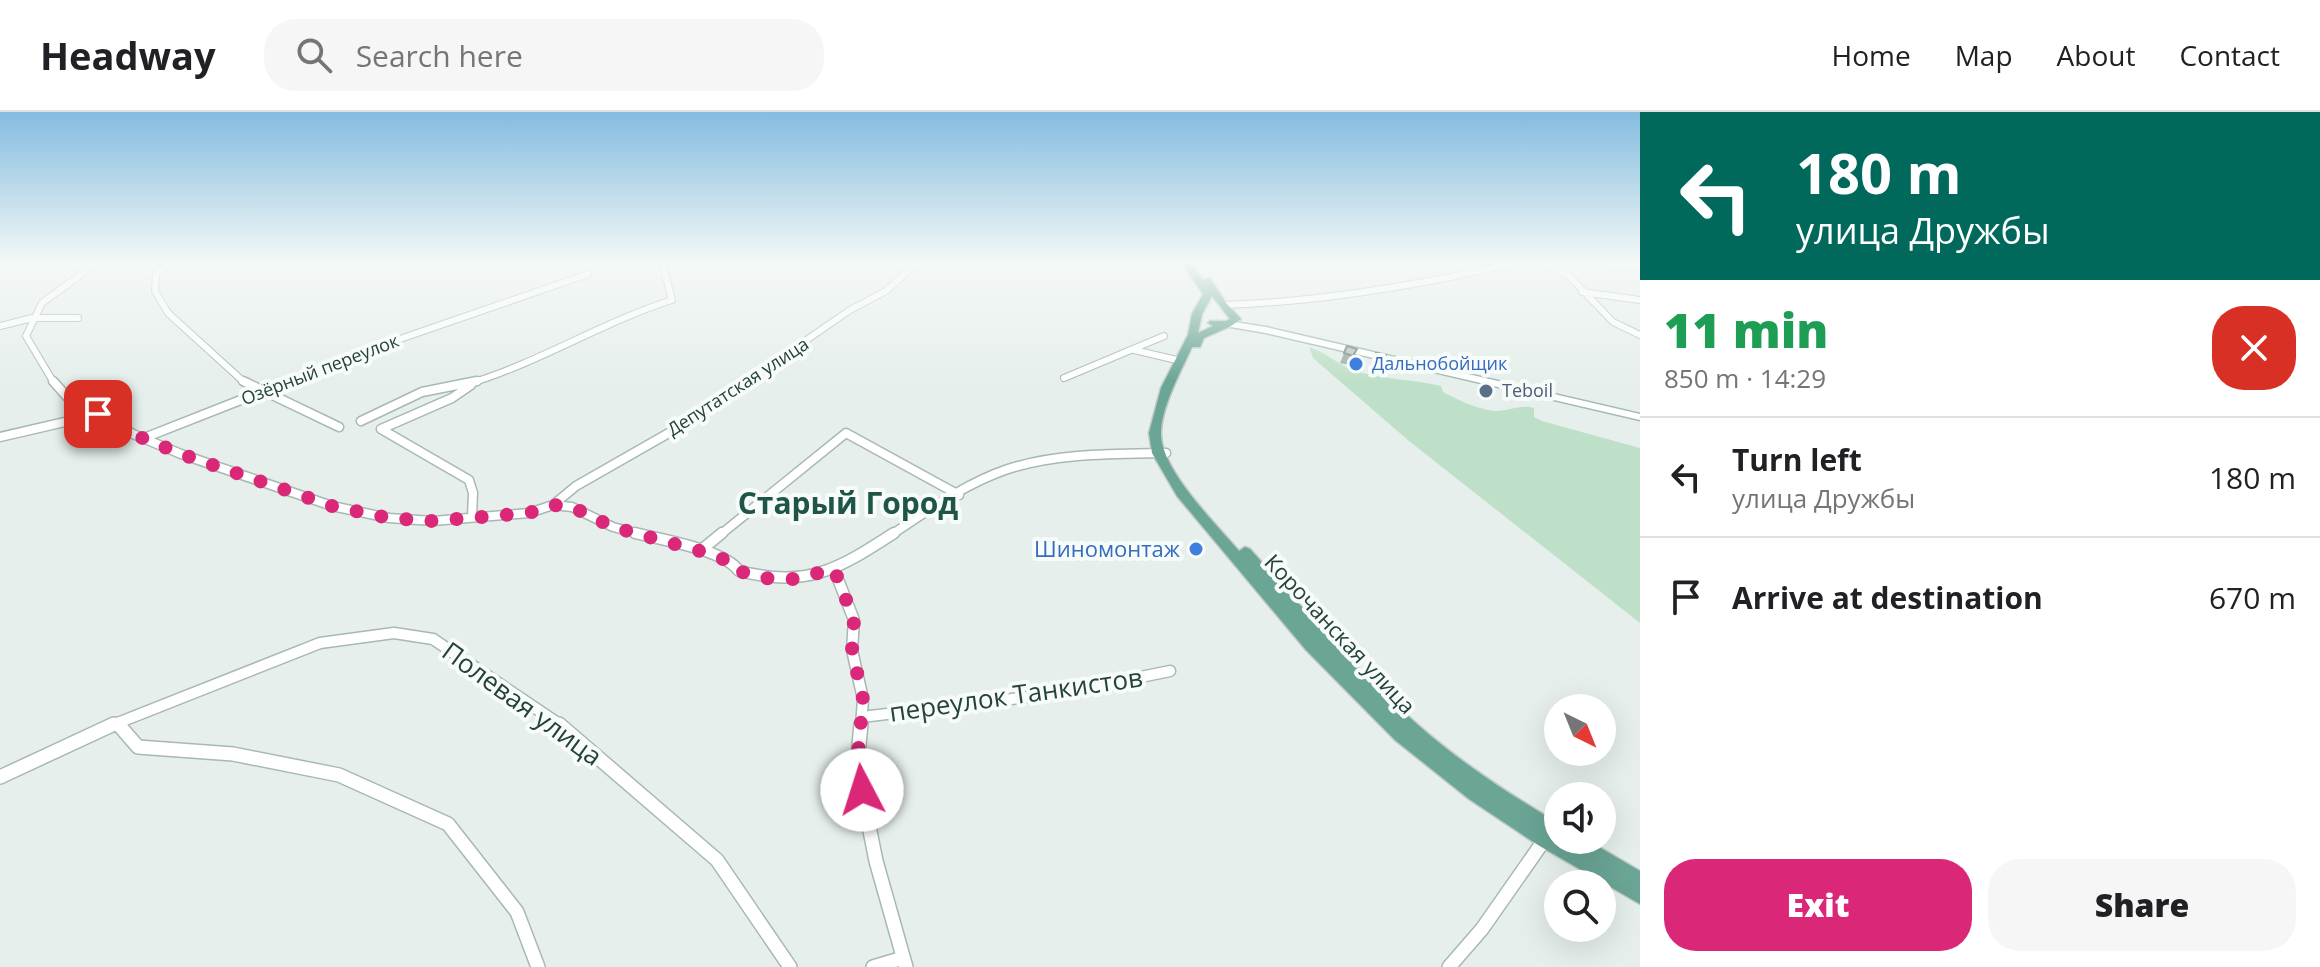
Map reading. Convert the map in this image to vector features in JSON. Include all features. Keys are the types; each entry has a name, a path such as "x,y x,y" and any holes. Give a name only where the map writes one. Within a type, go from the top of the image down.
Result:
{"main road":[{"path":"1162,453 1155,433 1167,388 1204,302"},
{"path":"1220,302 1227,316"},
{"path":"1200,313 1227,316 1266,330 1640,414"},
{"path":"1162,453 1163,434 1174,390 1200,336 1227,316"},
{"name":"Корочанская улица","path":"1162,453 1190,491 1328,647 1413,731 1544,827"},
{"name":"Корочанская улица","path":"1583,854 1640,894"},
{"name":"Корочанская улица","path":"1590,854 1640,882"}],"street":[{"path":"44,302 32,318 26,336 64,397 77,408 98,414 144,438 332,506 389,518 433,521 529,513 553,505 572,507 613,527 700,551 761,578 794,579 834,569 1007,470 1048,461 1162,453"},
{"path":"161,302 168,313 247,385 266,391 339,427"},
{"name":"Озёрный переулок","path":"144,438 374,348 507,302"},
{"path":"361,421 422,392 473,383 533,360 635,312 666,302"},
{"name":"Депутатская улица","path":"553,505 576,486 688,422 865,302"},
{"path":"1227,316 1301,302"},
{"path":"1592,302 1613,322 1640,335"},
{"path":"0,326 32,318 78,318"},
{"path":"1064,378 1164,336"},
{"path":"1134,350 1181,361"},
{"path":"472,517 472,482 464,473 416,451 381,429 452,398 473,383"},
{"path":"0,437 98,414"},
{"path":"700,551 846,433 959,495"},
{"path":"834,569 854,620 852,650 863,699 857,766 876,861 904,962 873,967"},
{"name":"Полевая улица","path":"0,777 117,723 320,643 394,633 433,639 569,731 717,860 790,967"},
{"name":"переулок Танкистов","path":"862,717 1062,693 1170,671"},
{"path":"117,723 138,747 233,754 339,775 448,824 517,912 538,967"},
{"path":"1449,967 1544,850"}],"green space":[{"path":"1309,347 1364,373 1441,386 1443,392 1488,410 1534,408 1534,417 1542,421 1640,448 1640,623 1409,441 1313,358"}],"building":[{"path":"1347,346 1357,349 1353,356 1344,353"},
{"path":"1376,353 1386,355 1383,363 1373,361"}],"place":[{"name":"Дальнобойщик","path":"1356,364"},
{"name":"Teboil","path":"1486,391"},
{"name":"Шиномонтаж","path":"1196,549"}],"district":[{"name":"Старый Город","path":"848,504"}],"route":[{"path":"98,414 133,434 181,454 332,506 389,518 433,521 529,513 553,505 572,507 613,527 707,552 734,564 739,571 761,578 794,579 834,569 854,620 852,650 863,699 857,766 862,790"}]}
